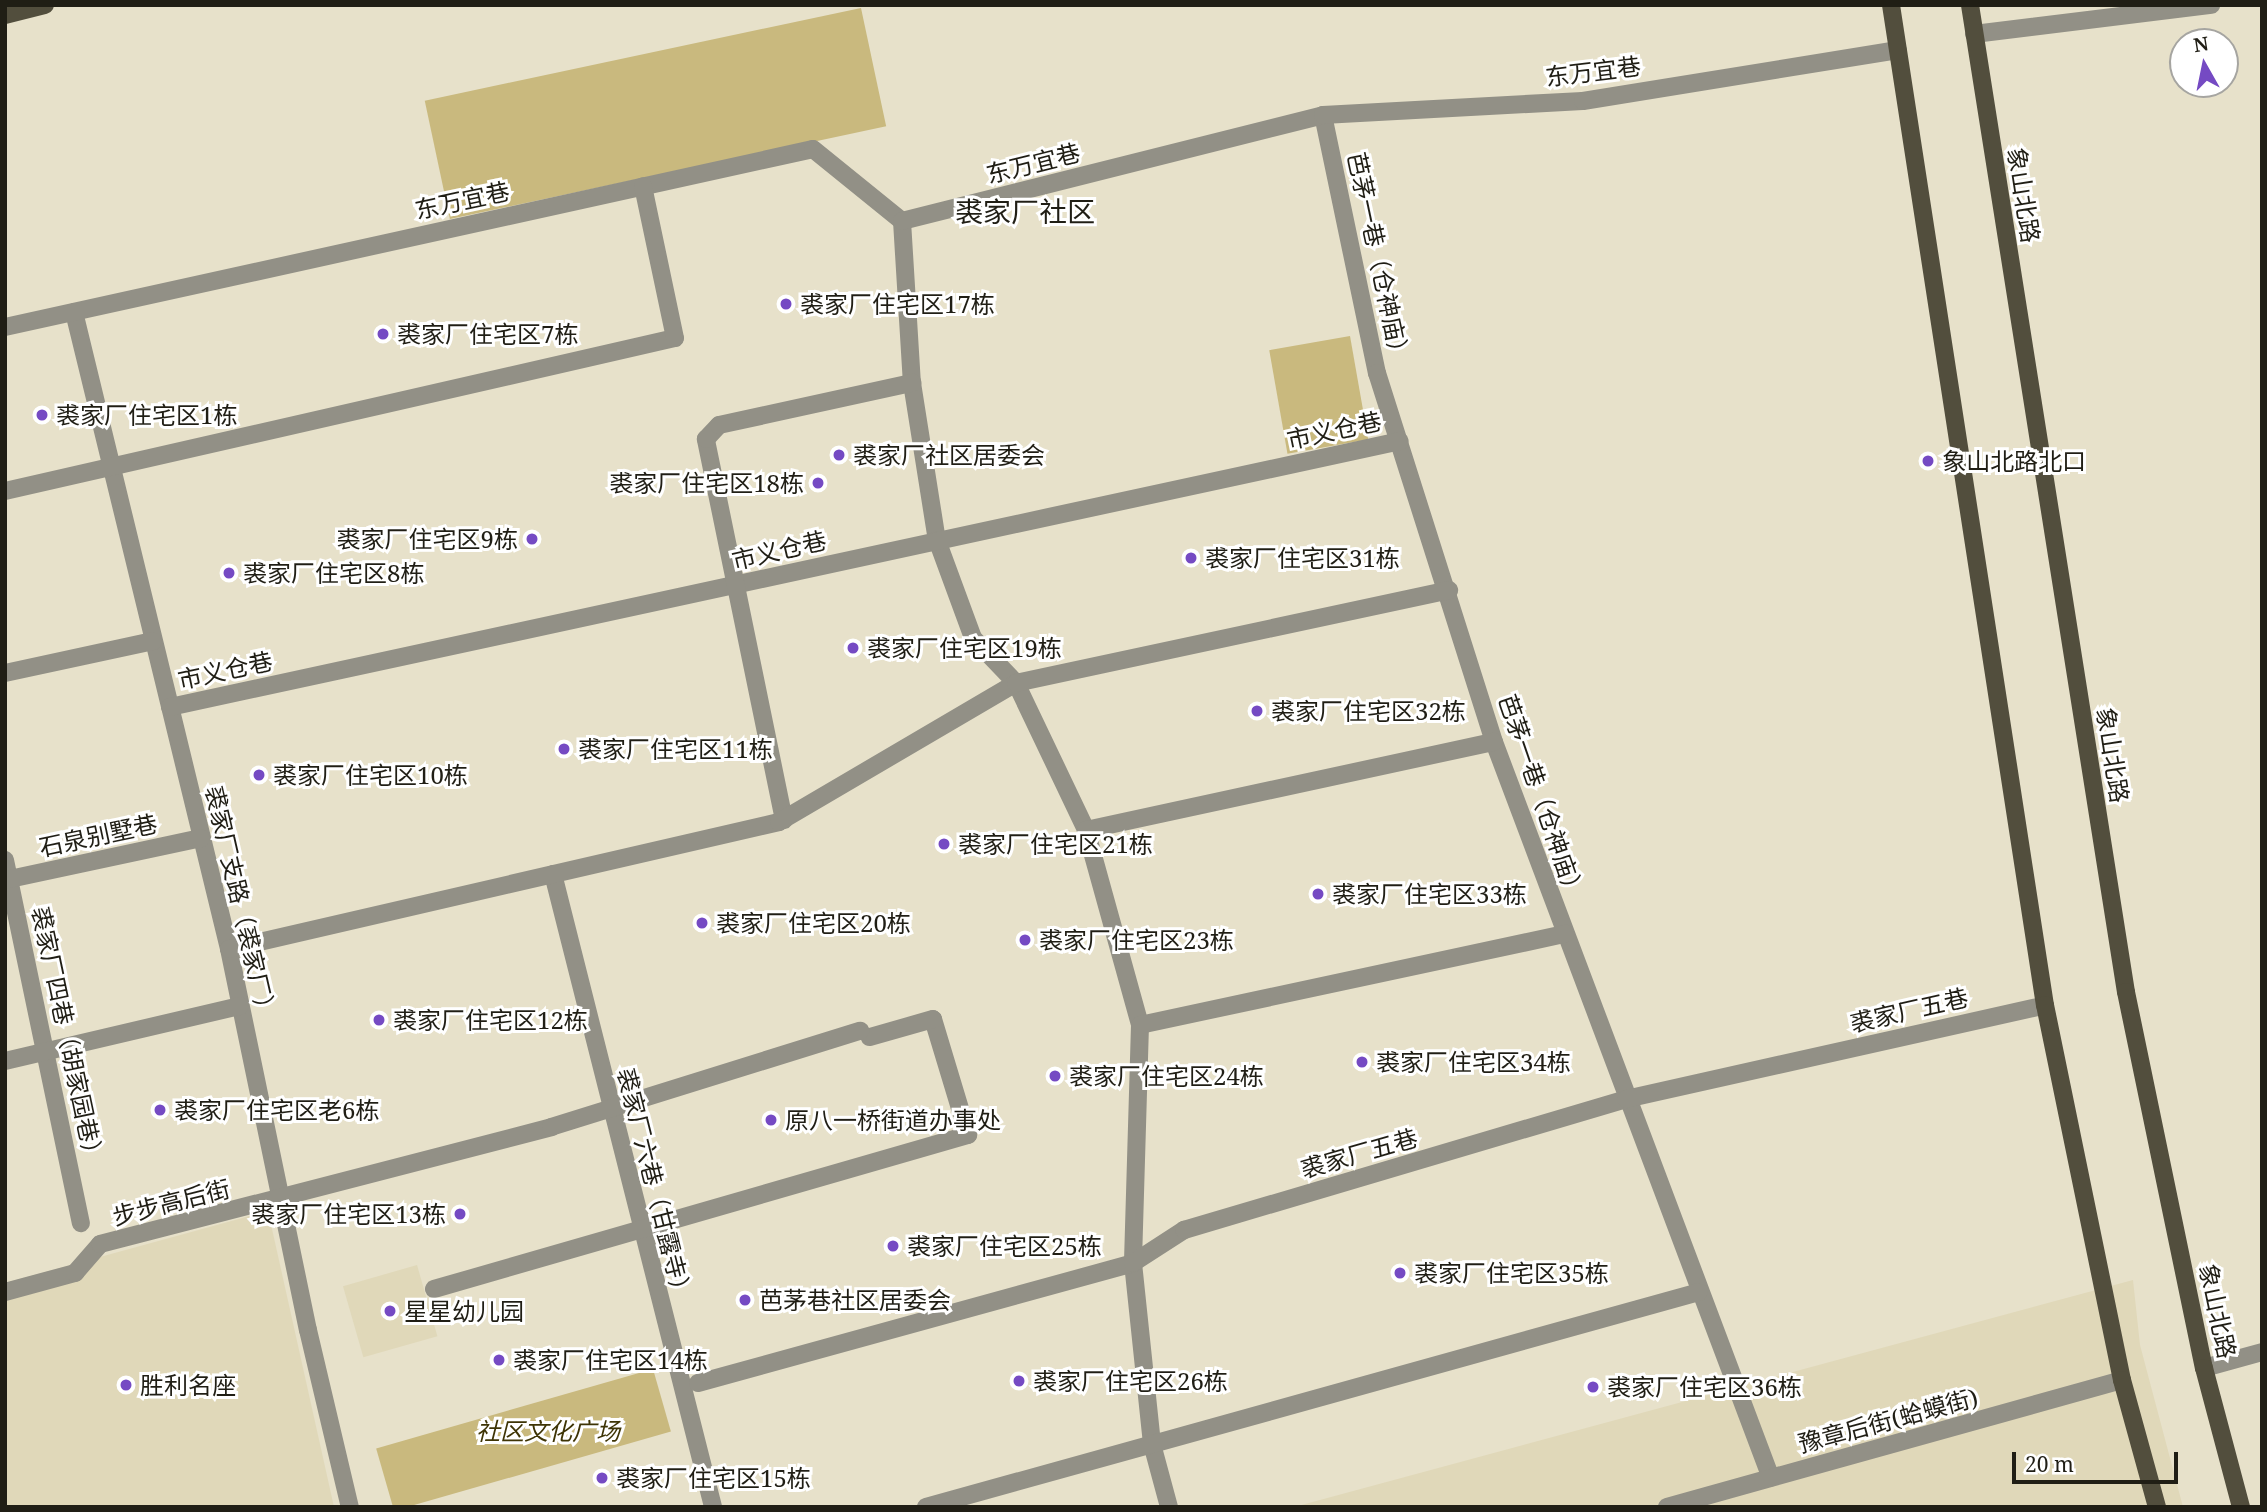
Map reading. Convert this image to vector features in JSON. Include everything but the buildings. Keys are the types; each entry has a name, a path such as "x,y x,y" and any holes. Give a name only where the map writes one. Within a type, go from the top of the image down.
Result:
{"main road":[{"path":"5,15 45,5"},
{"path":"1891,5 2045,1005 2122,1380 2157,1507"},
{"name":"象山北路","path":"1969,5 2126,992 2204,1368 2241,1507"}],"street":[{"path":"1974,34 2211,5"},
{"name":"东万宜巷","path":"5,327 813,149 902,221 1323,115 1583,101 1898,50"},
{"name":"芭茅一巷（仓神庙）","path":"1323,115 1377,373 1449,590 1494,742 1626,1099 1771,1478"},
{"path":"5,491 675,338 643,186"},
{"path":"902,221 912,383 937,540 974,638 1016,683 1086,830 1140,1025 1133,1263 1152,1444 1169,1507"},
{"name":"裘家厂支路（裘家厂）","path":"74,312 229,949 280,1200 351,1507"},
{"path":"783,820 706,439 719,425 912,383"},
{"name":"市义仓巷","path":"170,707 1400,442"},
{"path":"229,949 783,820 1016,683 1449,590"},
{"path":"5,673 153,641"},
{"path":"1086,830 1494,742"},
{"name":"石泉别墅巷","path":"7,879 201,838"},
{"name":"裘家厂四巷（胡家园巷）","path":"5,860 7,879 48,1051 81,1223"},
{"name":"裘家厂六巷（甘露寺）","path":"553,874 713,1507"},
{"path":"1140,1025 1565,934"},
{"name":"裘家厂五巷","path":"698,1383 1133,1263 1184,1230 1626,1099 2045,1005"},
{"path":"5,1061 240,1006"},
{"name":"步步高后街","path":"5,1292 75,1273 100,1244 280,1200 612,1110 865,1034 933,1019 968,1135 641,1230"},
{"path":"434,1289 641,1230"},
{"path":"926,1507 1699,1292"},
{"path":"2204,1368 2262,1352"},
{"name":"豫章后街(蛤蟆街)","path":"1667,1507 2122,1380"}],"shaded area":[{"name":"胜利名座","path":"268,1211 334,1507 5,1507 5,1283"},
{"name":"星星幼儿园","path":"417,1265 437,1336 363,1357 343,1286"},
{"path":"2133,1280 2140,1345 2183,1507 1294,1507"}],"green space":[{"path":"861,8 886,126 450,219 425,101"},
{"path":"1350,336 1368,439 1287,454 1269,350"},
{"name":"社区文化广场","path":"653,1369 671,1431 408,1507 393,1507 376,1448"}],"place":[{"name":"裘家厂住宅区17栋","path":"786,304"},
{"name":"裘家厂住宅区7栋","path":"383,334"},
{"name":"裘家厂住宅区1栋","path":"42,415"},
{"name":"裘家厂社区居委会","path":"839,455"},
{"name":"象山北路北口","path":"1928,461"},
{"name":"裘家厂住宅区18栋","path":"818,483"},
{"name":"裘家厂住宅区9栋","path":"532,539"},
{"name":"裘家厂住宅区31栋","path":"1191,558"},
{"name":"裘家厂住宅区8栋","path":"229,573"},
{"name":"裘家厂住宅区19栋","path":"853,648"},
{"name":"裘家厂住宅区32栋","path":"1257,711"},
{"name":"裘家厂住宅区11栋","path":"564,749"},
{"name":"裘家厂住宅区10栋","path":"259,775"},
{"name":"裘家厂住宅区21栋","path":"944,844"},
{"name":"裘家厂住宅区33栋","path":"1318,894"},
{"name":"裘家厂住宅区20栋","path":"702,923"},
{"name":"裘家厂住宅区23栋","path":"1025,940"},
{"name":"裘家厂住宅区12栋","path":"379,1020"},
{"name":"裘家厂住宅区34栋","path":"1362,1062"},
{"name":"裘家厂住宅区24栋","path":"1055,1076"},
{"name":"裘家厂住宅区老6栋","path":"160,1110"},
{"name":"原八一桥街道办事处","path":"771,1120"},
{"name":"裘家厂住宅区13栋","path":"460,1214"},
{"name":"裘家厂住宅区25栋","path":"893,1246"},
{"name":"裘家厂住宅区35栋","path":"1400,1273"},
{"name":"芭茅巷社区居委会","path":"745,1300"},
{"name":"星星幼儿园","path":"390,1311"},
{"name":"裘家厂住宅区14栋","path":"499,1360"},
{"name":"裘家厂住宅区26栋","path":"1019,1381"},
{"name":"胜利名座","path":"126,1385"},
{"name":"裘家厂住宅区36栋","path":"1593,1387"},
{"name":"裘家厂住宅区15栋","path":"602,1478"}],"district":[{"name":"裘家厂社区","path":"1025,211"}]}
